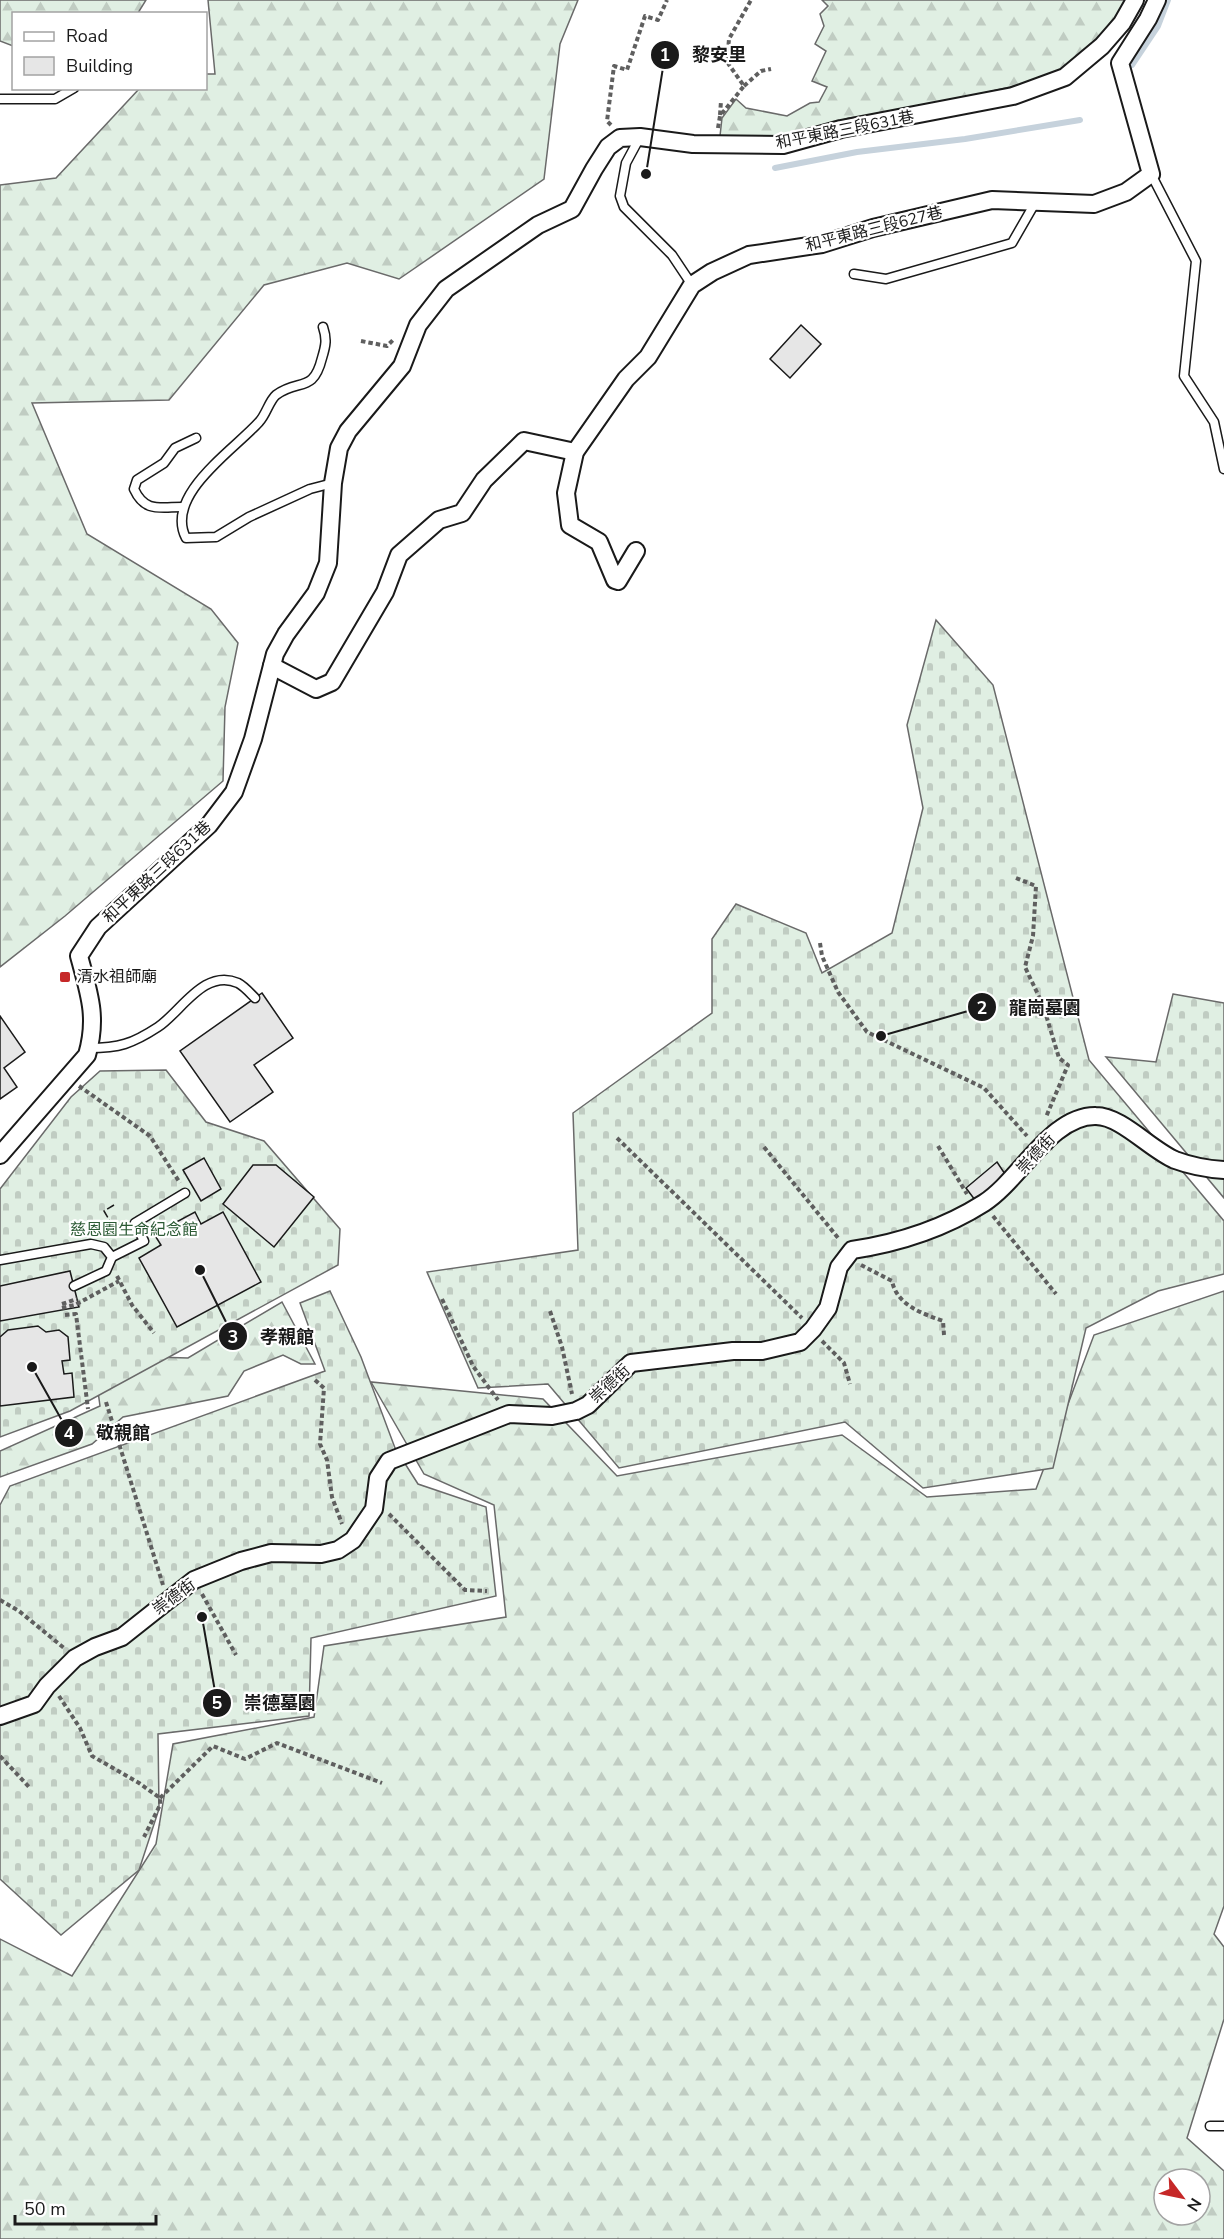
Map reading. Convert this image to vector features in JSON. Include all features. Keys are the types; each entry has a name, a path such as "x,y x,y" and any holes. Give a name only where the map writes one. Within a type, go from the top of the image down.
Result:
{"street":[{"name":"和平東路三段631巷","path":"0,1155 69,1079 89,1048 94,1010 79,956 98,927 210,825 234,792 253,739 272,666 286,634 316,593 328,563 333,483 339,448 348,431 402,366 418,325 446,289 538,225 572,209 598,161 608,147 620,138 640,137 693,144 783,145 841,129 1013,96 1065,77 1102,46 1122,23 1135,0"},
{"path":"1151,174 1120,63 1148,19 1157,0"},
{"name":"和平東路三段627巷","path":"692,285 749,255 822,244 873,228 992,200 1094,204 1126,192 1151,174"},
{"path":"636,551 618,581 615,580 599,542 570,525 566,494 575,452 626,380 648,357 692,285"},
{"path":"272,666 316,689 332,682 385,591 399,555 439,520 462,513 483,480 524,441 575,452"},
{"name":"崇德街","path":"0,1716 34,1704 47,1686 75,1658 95,1647 122,1637 194,1580 241,1561 271,1553 321,1554 338,1550 353,1540 374,1509 378,1478 389,1461 509,1414 552,1416 576,1411 588,1405 616,1374 631,1363 733,1351 762,1351 800,1342 828,1308 839,1267 852,1250 894,1244 980,1205 1010,1182 1058,1130 1077,1118 1098,1116 1115,1122 1175,1160 1224,1170"}],"lane":[{"path":"0,99 54,99 70,90"},
{"path":"640,137 626,163 620,196 624,207 672,255 692,285"},
{"path":"1151,174 1196,261 1184,376 1214,422 1224,469"},
{"path":"854,274 886,279 1012,243 1035,203"},
{"path":"322,327 327,340 319,371 314,380 276,396 261,421 199,481 183,507 181,528 186,538 216,537 249,517 310,489 333,483"},
{"path":"1214,422 1224,428"},
{"path":"183,507 150,507 140,501 134,489 137,480 164,463 175,448 196,438"},
{"path":"89,1048 120,1048 150,1032 214,981 237,982 255,998"},
{"path":"74,1286 106,1271 112,1257 144,1241 135,1223 185,1193"},
{"path":"0,1260 91,1244 104,1247 112,1257"},
{"path":"1210,2126 1224,2126"}],"path":[{"path":"620,138 607,121 614,66 627,70 645,16 658,20 667,0"},
{"path":"744,86 728,62 729,39 751,0"},
{"path":"720,116 744,86 761,71 771,69"},
{"path":"716,143 721,101"},
{"path":"361,341 387,346 408,325 418,325"},
{"path":"1016,878 1036,886 1033,936 1025,967 1043,1005 1059,1058 1068,1065 1044,1122"},
{"path":"820,943 822,956 838,992 867,1032 984,1088 1029,1139 1034,1135"},
{"path":"69,1079 150,1136 185,1193"},
{"path":"617,1138 813,1329"},
{"path":"938,1146 980,1205 1056,1294"},
{"path":"764,1147 837,1237"},
{"path":"92,1228 95,1230 109,1226 110,1230"},
{"path":"852,1250 863,1268 892,1281 894,1290 911,1309 943,1321 944,1335"},
{"path":"116,1273 132,1305 154,1333"},
{"path":"62,1308 75,1305 119,1281"},
{"path":"442,1299 473,1366 509,1414"},
{"path":"550,1311 562,1347 576,1411"},
{"path":"65,1315 76,1314 88,1409"},
{"path":"826,1347 844,1363 850,1375 850,1384"},
{"path":"315,1380 324,1388 320,1444 327,1460 332,1497 346,1532 353,1540"},
{"path":"106,1402 168,1600"},
{"path":"374,1509 389,1514 465,1590 487,1591"},
{"path":"194,1580 236,1655"},
{"path":"0,1600 19,1611 62,1647"},
{"path":"47,1686 59,1695 80,1728 92,1756 160,1798"},
{"path":"144,1838 160,1805 160,1798 213,1746 245,1759 277,1743 382,1783"},
{"path":"0,1756 29,1787"}],"green space":[{"path":"0,0 146,0 139,12 12,12 12,46 0,41"},
{"path":"208,0 578,0 560,44 544,179 399,279 347,263 264,285 169,400 32,403 87,534 211,609 238,643 225,707 223,781 65,916 0,967 0,185 56,178 138,90 207,90 207,74 215,74"},
{"path":"822,0 1127,0 1105,32 1070,63 1058,71 1024,84 903,111 849,118 783,138 720,136 722,118 736,99 746,108 787,116 810,103 819,102 827,87 812,81 826,51 815,44 824,26 820,14 828,6"},
{"path":"936,620 993,685 1089,1060 1224,1221 1224,1274 1158,1291 1086,1328 1053,1468 923,1488 845,1422 619,1468 548,1384 478,1388 427,1272 578,1250 573,1113 712,1013 712,939 736,904 806,933 822,973 892,933 923,808 907,725"},
{"path":"1173,994 1224,1003 1224,1198 1106,1057 1156,1062"},
{"name":"慈恩園生命紀念館","path":"166,1070 206,1122 264,1141 340,1229 338,1265 70,1411 0,1437 0,1189 71,1097 100,1071"},
{"path":"330,1291 361,1357 395,1448 418,1484 486,1507 496,1596 311,1638 309,1716 158,1734 159,1809 139,1870 61,1935 0,1879 0,1505 10,1486 325,1371 300,1303"},
{"path":"1224,1291 1224,1906 1214,1934 1224,1947 1224,2019 1187,2138 1224,2171 1224,2239 0,2239 0,1939 72,1976 156,1844 173,1744 314,1717 324,1646 506,1617 494,1505 424,1474 371,1382 543,1399 617,1476 842,1435 927,1497 1036,1489 1094,1335"},
{"path":"282,1302 315,1364 301,1364 283,1355 244,1371 228,1396 123,1417 92,1444 0,1477 0,1451 100,1406 89,1326 155,1357 188,1358"}],"building":[{"path":"801,325 821,344 790,378 770,359"},
{"path":"262,993 293,1038 254,1065 273,1092 230,1122 180,1051"},
{"path":"0,1016 25,1052 4,1068 17,1087 0,1099"},
{"path":"204,1158 221,1189 201,1201 183,1170"},
{"path":"997,1162 1007,1177 975,1200 966,1188"},
{"path":"253,1165 276,1165 314,1197 274,1247 223,1204"},
{"path":"195,1212 201,1224 223,1212 261,1282 177,1327 139,1258 161,1245 154,1234"},
{"path":"70,1271 79,1307 0,1321 0,1286"},
{"path":"38,1326 46,1332 59,1330 68,1337 70,1360 62,1361 64,1374 72,1373 74,1397 0,1406 0,1337 8,1330"}],"waterway":[{"path":"1132,65 1158,26 1168,0"},
{"path":"775,168 857,152 965,139 1080,120"}],"fence":[{"path":"114,1205 104,1211 114,1228 119,1224"}],"place":[{"name":"黎安里","path":"646,174"},
{"name":"清水祖師廟","path":"65,977"},
{"name":"龍崗墓園","path":"881,1036"},
{"name":"孝親館","path":"200,1270"},
{"name":"敬親館","path":"32,1367"},
{"name":"崇德墓園","path":"202,1617"}]}
